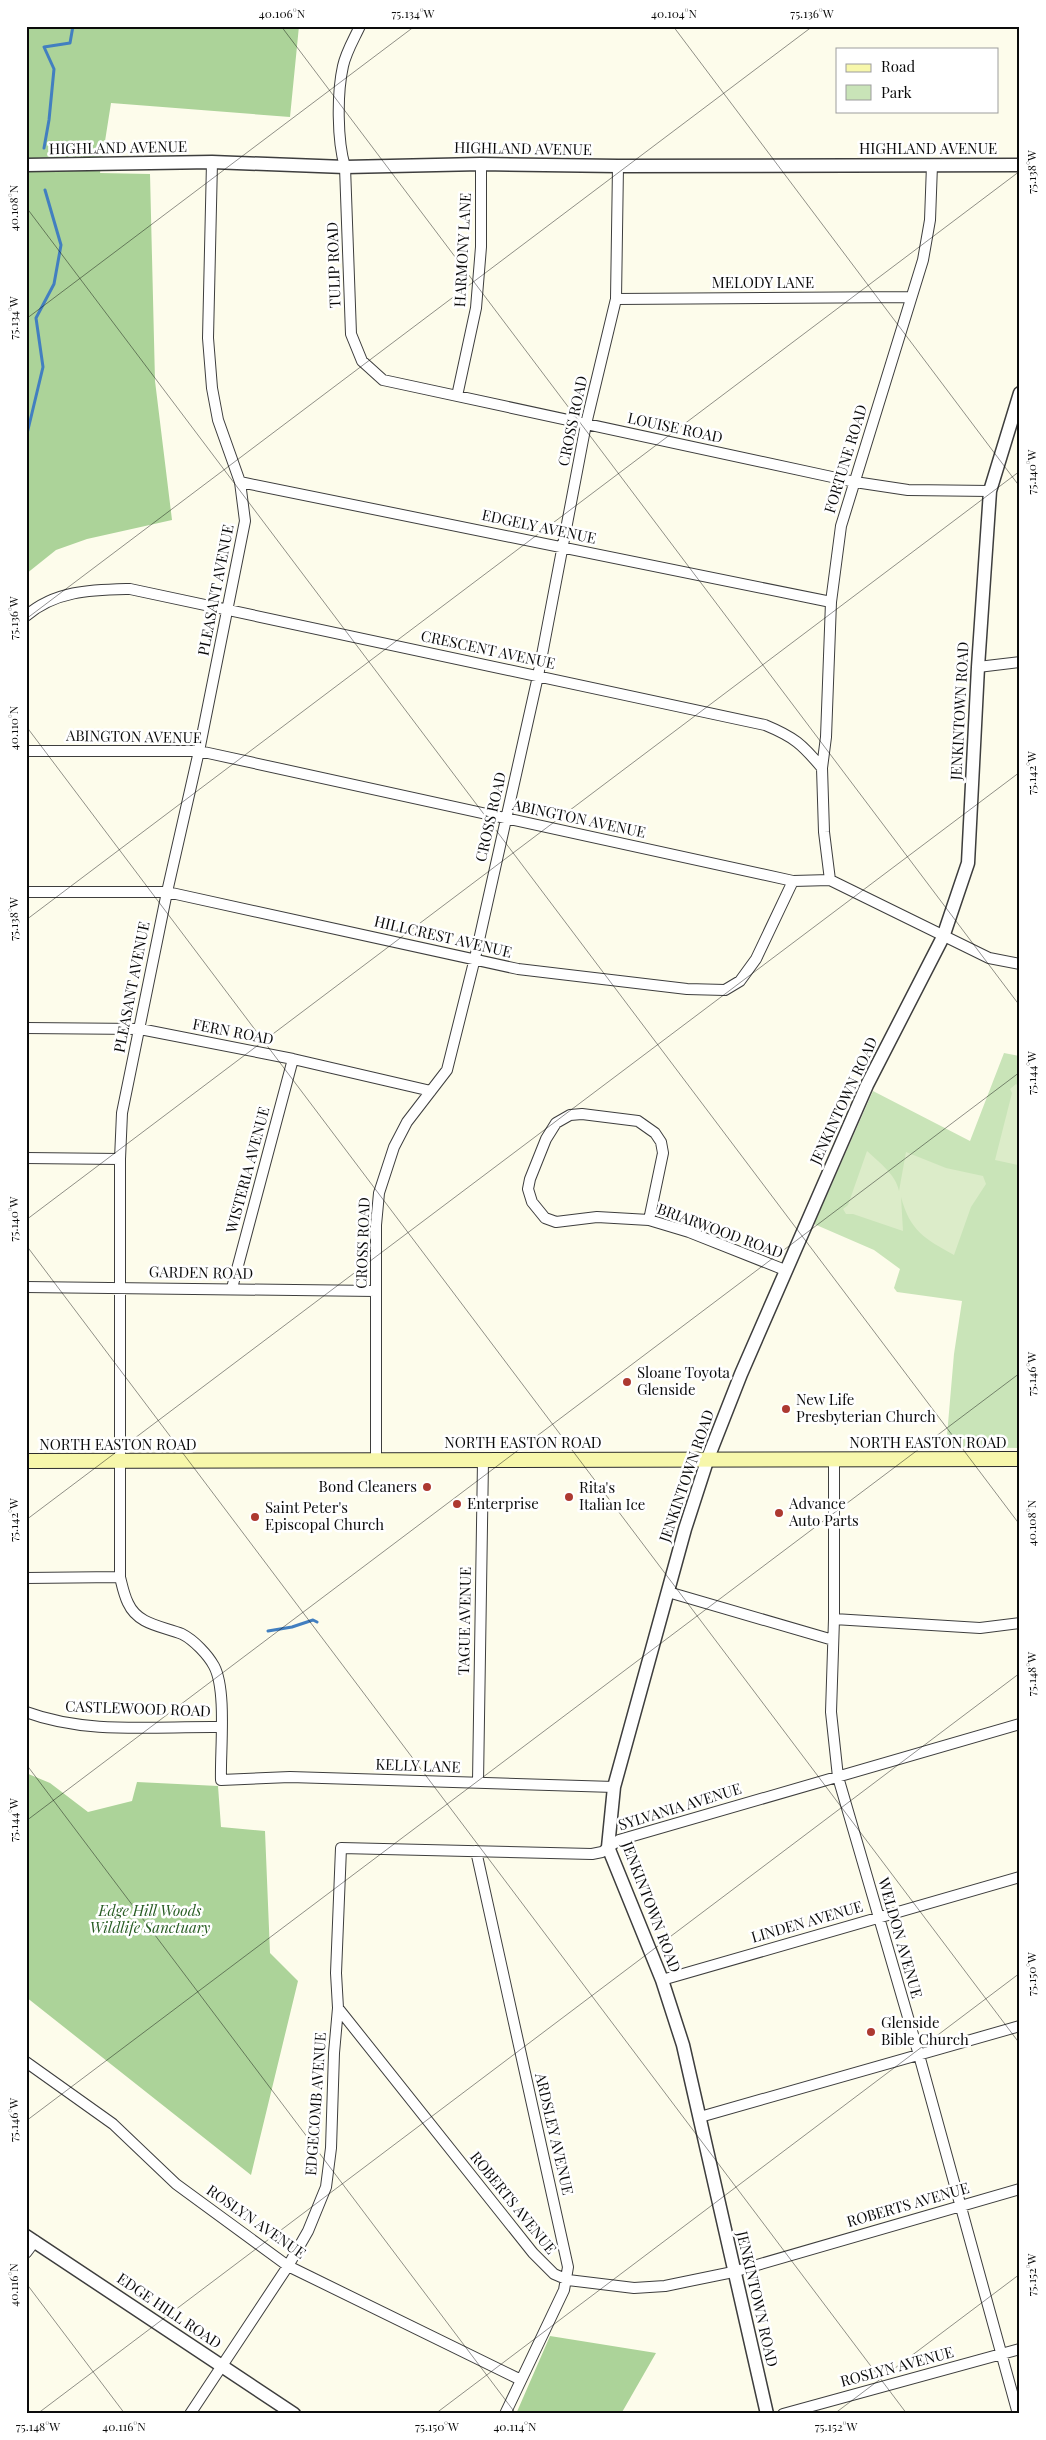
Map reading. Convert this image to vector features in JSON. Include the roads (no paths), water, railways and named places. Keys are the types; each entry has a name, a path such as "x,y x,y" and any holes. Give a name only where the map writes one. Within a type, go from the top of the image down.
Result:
{"main road":[{"name":"NORTH EASTON ROAD","path":"26,1461 121,1462 376,1459 483,1461 708,1458 729,1460 1020,1459"}],"street":[{"name":"TULIP ROAD","path":"360,26 343,65 340,90 341,152 345,167 351,334 362,361"},
{"name":"HIGHLAND AVENUE","path":"26,165 212,162 345,167 481,164 618,166 1020,165"},
{"name":"PLEASANT AVENUE","path":"212,162 208,338 212,388 218,420 240,482 245,521 199,751 167,892 122,1113 120,1159 120,1577 127,1602 141,1618 156,1627 190,1639 214,1666 220,1691 221,1780"},
{"name":"HARMONY LANE","path":"457,396 476,308 481,247 481,164"},
{"name":"FORTUNE ROAD","path":"822,768 826,737 831,602 841,526 923,260 930,220 932,165"},
{"name":"CROSS ROAD","path":"376,1459 376,1225 379,1193 394,1147 402,1130 447,1070 475,958 538,676 586,424 616,299 618,166"},
{"name":"MELODY LANE","path":"616,299 911,297"},
{"name":"LOUISE ROAD","path":"362,361 383,380 855,482 908,490 990,491"},
{"name":"JENKINTOWN ROAD","path":"767,2414 733,2272 683,2046 662,1980 608,1848 614,1787 668,1592 708,1458 785,1270 867,1085 943,938 968,863 978,667 990,491 1020,393"},
{"name":"EDGELY AVENUE","path":"240,482 831,602"},
{"name":"CRESCENT AVENUE","path":"26,616 54,599 82,591 130,589 765,725 796,740 822,768"},
{"path":"978,667 1020,662"},
{"name":"ABINGTON AVENUE","path":"26,751 199,751 793,881 830,880 943,938 989,958 1020,964"},
{"path":"822,768 824,832 830,880"},
{"name":"HILLCREST AVENUE","path":"26,892 167,892 475,958 518,969 688,989 725,990 740,980 756,959 793,881"},
{"name":"FERN ROAD","path":"26,1028 140,1029 293,1059 431,1091"},
{"name":"WISTERIA AVENUE","path":"232,1288 293,1059"},
{"name":"BRIARWOOD ROAD","path":"649,1220 663,1153 661,1142 655,1133 638,1121 582,1114 570,1115 556,1123 546,1139 530,1178 528,1189 532,1202 545,1218 556,1222 597,1217 649,1220 689,1232 785,1270"},
{"path":"26,1158 120,1159"},
{"name":"GARDEN ROAD","path":"26,1287 376,1291"},
{"name":"WELDON AVENUE","path":"834,1459 834,1640 831,1712 838,1777 919,2055 1018,2414"},
{"name":"TAGUE AVENUE","path":"478,1782 483,1461"},
{"path":"26,1578 120,1577"},
{"path":"668,1592 834,1640"},
{"path":"834,1620 980,1628 1020,1623"},
{"name":"CASTLEWOOD ROAD","path":"26,1712 58,1722 91,1726 221,1727"},
{"name":"SYLVANIA AVENUE","path":"341,1848 592,1854 602,1852 619,1840 1020,1724"},
{"name":"KELLY LANE","path":"221,1780 290,1777 614,1787"},
{"name":"EDGECOMB AVENUE","path":"190,2414 288,2266 308,2231 326,2187 331,2148 334,2053 338,2008 336,1973 341,1848"},
{"name":"ARDSLEY AVENUE","path":"476,1851 562,2237 568,2267 568,2280"},
{"name":"LINDEN AVENUE","path":"662,1980 879,1916 1020,1877"},
{"name":"ROBERTS AVENUE","path":"338,2008 533,2253 554,2274 568,2280 634,2288 692,2282 733,2272 1020,2189"},
{"path":"700,2117 1020,2026"},
{"name":"ROSLYN AVENUE","path":"26,2062 113,2124 176,2184 288,2266 522,2380"},
{"path":"26,2253 30,2238"},
{"name":"EDGE HILL ROAD","path":"30,2238 294,2414"},
{"path":"505,2414 568,2280"},
{"name":"ROSLYN AVENUE","path":"783,2414 1020,2349"}],"waterway":[{"path":"44,148 54,69 44,47 70,43 73,26"},
{"path":"26,438 43,367 36,318 54,284 61,245 45,190"},
{"path":"268,1631 292,1627 313,1620 317,1622"}],"place":[{"name":"Sloane Toyota Glenside","path":"627,1382"},
{"name":"New Life Presbyterian Church","path":"786,1409"},
{"name":"Bond Cleaners","path":"427,1487"},
{"name":"Rita's Italian Ice","path":"569,1497"},
{"name":"Enterprise","path":"457,1504"},
{"name":"Advance Auto Parts","path":"779,1513"},
{"name":"Saint Peter's Episcopal Church","path":"255,1517"},
{"name":"Glenside Bible Church","path":"871,2032"}],"park label":[{"name":"Edge Hill Woods Wildlife Sanctuary","path":"150,1920"}]}
